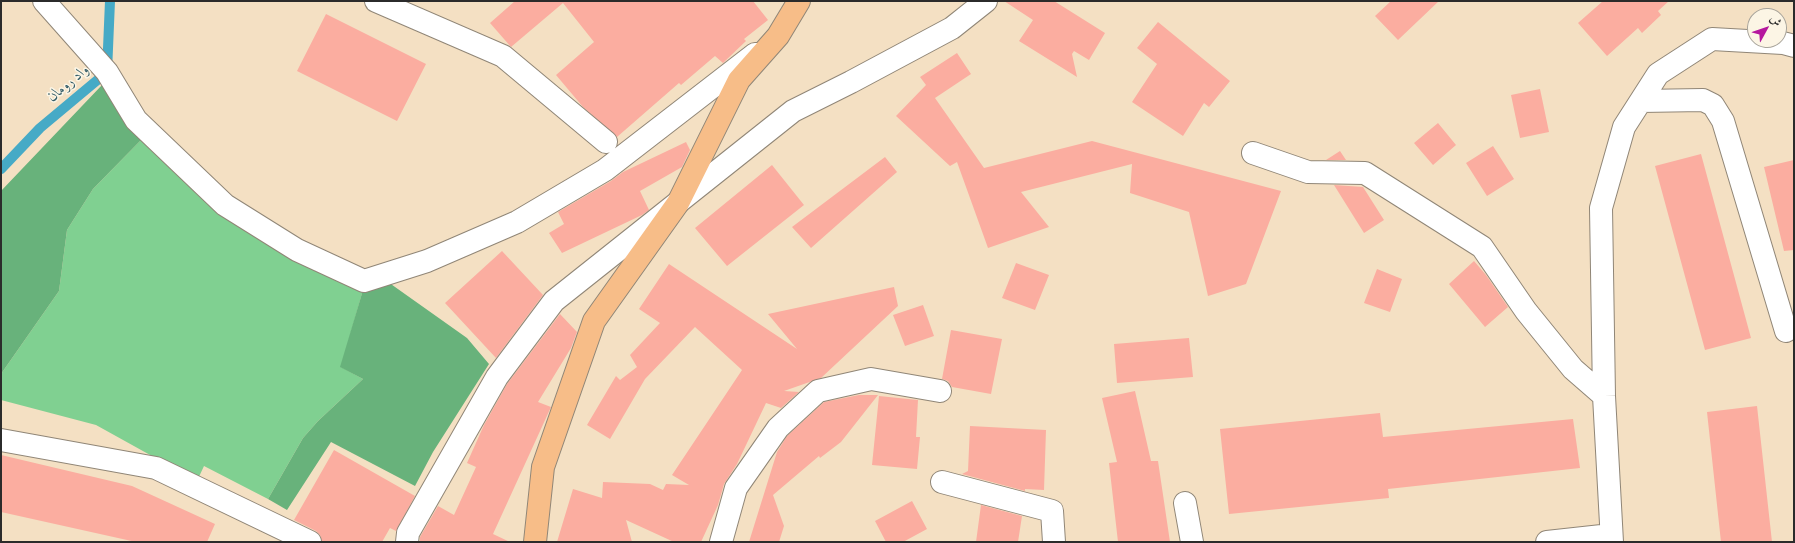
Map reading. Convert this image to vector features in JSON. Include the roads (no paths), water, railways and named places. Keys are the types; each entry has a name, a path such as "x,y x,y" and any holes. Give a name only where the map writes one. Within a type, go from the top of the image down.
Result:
{"main road":[{"path":"535,542 543,467 594,321 678,203 739,80 778,36 799,1"}],"street":[{"path":"44,1 107,72 136,120 225,205 297,250 364,281 427,261 517,222 605,170 778,36"},
{"path":"376,1 503,56 606,142"},
{"path":"406,542 408,533 497,377 554,301 793,111 952,28 986,1"},
{"path":"1547,542 1612,539 1604,396 1601,208 1624,127 1658,74 1712,39 1783,43 1794,46"},
{"path":"1641,101 1703,100 1713,105 1724,121 1786,331"},
{"path":"1253,153 1308,172 1365,173 1482,247 1531,317 1573,369 1604,396"},
{"path":"721,542 736,488 778,428 818,391 871,379 940,390"},
{"path":"1,440 156,468 310,542"},
{"path":"942,482 1052,511 1054,542"},
{"path":"1185,504 1192,542"}],"waterway":[{"name":"واد رومان","path":"1,169 40,128 107,72 110,1"}]}
